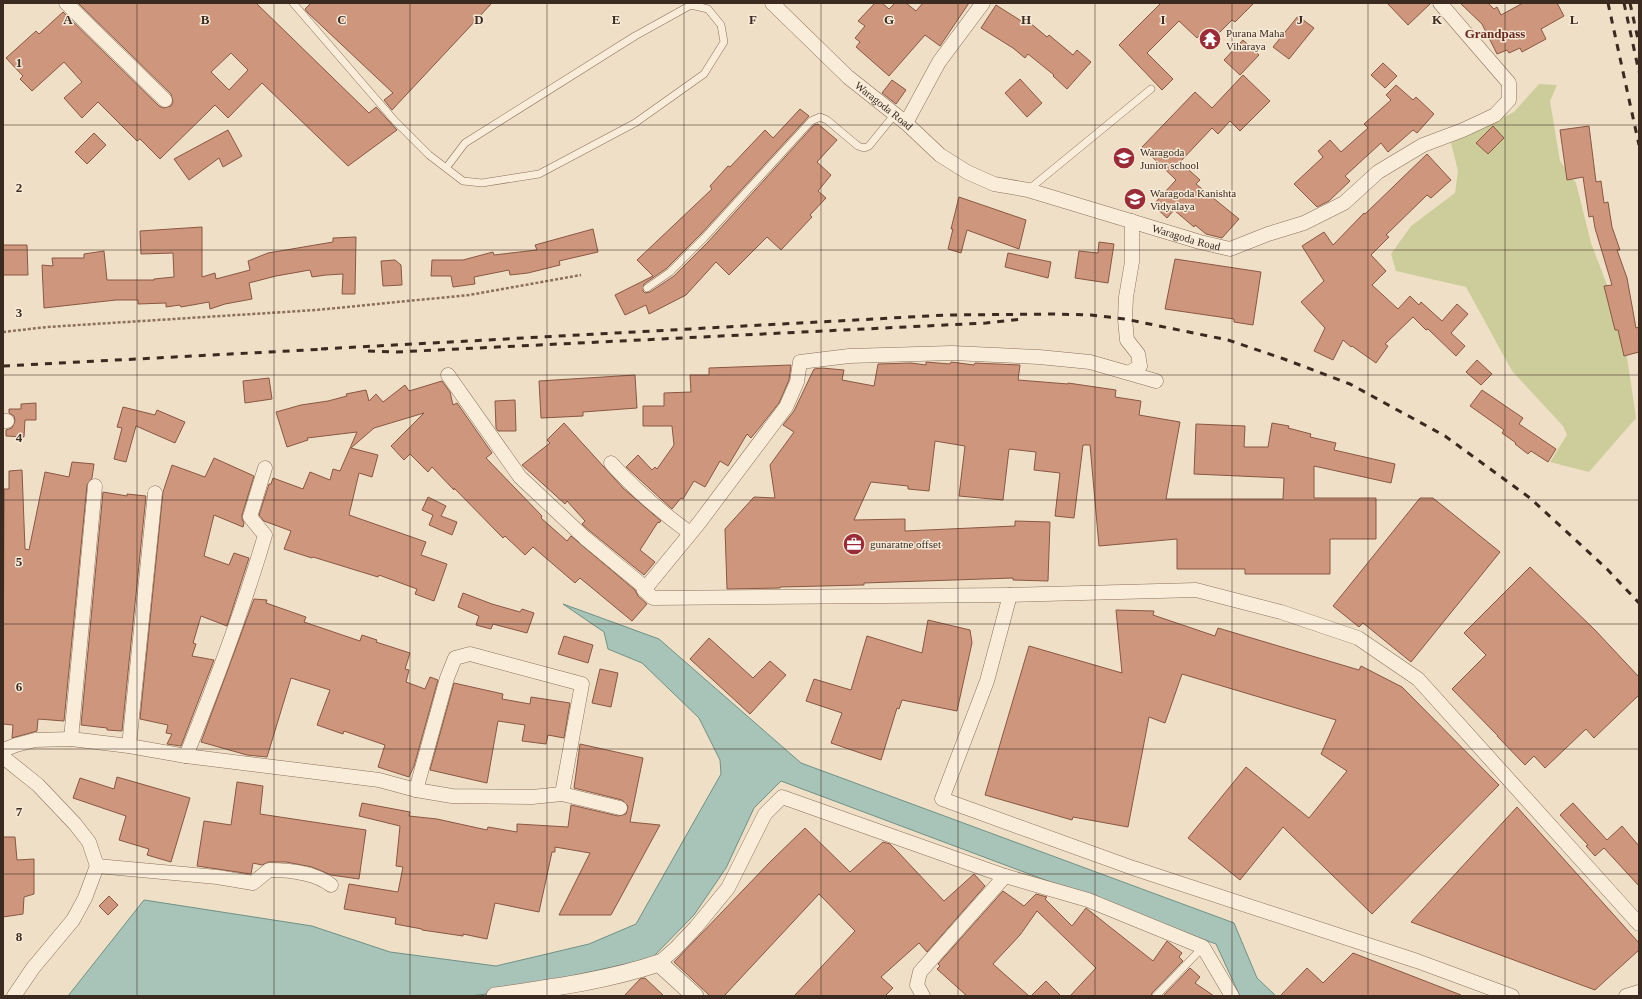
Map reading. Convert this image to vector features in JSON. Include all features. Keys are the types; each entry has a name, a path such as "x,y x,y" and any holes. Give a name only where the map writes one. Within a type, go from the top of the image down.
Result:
{"street":[{"path":"66,3 165,100"},
{"name":"Waragoda Road","path":"772,3 848,77 901,118 940,155 967,172 994,184 1028,190 1200,242 1230,248 1304,223 1344,203 1378,172 1422,145 1463,130 1495,115 1509,100 1510,82 1440,3"},
{"path":"901,118 939,62 983,3"},
{"path":"1129,373 1140,366 1138,354 1127,340 1125,319 1126,297 1132,252 1132,221"},
{"path":"644,590 690,534 786,407 797,382 800,362 849,356 952,353 1039,357 1090,362 1156,381"},
{"path":"448,375 520,477 585,538 642,585 644,590 653,598 1010,595 1196,590 1281,612 1358,638 1418,679 1639,924"},
{"path":"611,463 626,481 658,510 690,534"},
{"path":"186,756 215,683 256,567 265,535 250,517 265,468"},
{"path":"71,739 95,486"},
{"path":"129,746 155,492"},
{"path":"1010,595 987,681 942,799 1133,868 1417,961 1512,996"},
{"path":"416,790 447,678 455,658 470,654 582,684 562,794"},
{"path":"3,750 35,740 71,739 129,746 186,756 379,780 416,790 452,796 532,798 562,794 620,808"},
{"path":"3,757 38,785 75,824 89,842 97,866 85,898 72,920 33,968 14,996"},
{"path":"495,996 597,980 640,970 659,963 696,927 728,888 765,814 782,797 1005,876 1088,900 1203,947 1232,996"},
{"path":"97,866 217,877 253,883 269,870 283,870 322,878 331,885"},
{"path":"924,996 917,985 920,972 1005,876"},
{"path":"659,963 695,996"},
{"path":"1626,996 1639,992"}],"lane":[{"path":"294,3 395,121 429,155 446,168 464,180 482,183 539,174 635,123 704,74 724,42 720,25 708,9 691,5 635,36 465,144 446,168"},
{"path":"1028,190 1151,89"},
{"path":"647,288 670,272 704,238 811,121 820,117 827,120 858,146 864,148 869,146 901,118"},
{"path":"1156,996 1203,947"}],"path":[{"path":"3,332 47,327 316,310 469,295 581,275"}],"green space":[{"path":"1539,84 1557,85 1550,101 1560,161 1576,183 1591,243 1622,324 1636,418 1589,472 1550,462 1567,435 1563,426 1512,371 1466,287 1396,271 1391,254 1411,226 1455,193 1458,171 1451,143 1514,112"}],"shaded area":[{"path":"563,604 659,639 801,763 1234,923 1257,978 1276,996 1240,996 1216,944 781,781 754,808 726,868 694,915 652,958 496,993 469,996 68,996 144,900 312,926 390,952 496,966 589,944 636,924 721,774 720,760 699,718 642,663 608,649 604,632"}],"building":[{"path":"78,3 256,3 369,113 376,107 397,130 348,166 262,83 228,118 215,105 160,159 140,139 137,141 98,102 82,118 64,98 82,82 64,62 32,91 20,79 23,76 6,58 36,31 39,34 63,12 159,106 163,108 171,106 173,102 171,94","holes":["231,53 248,70 229,90 211,72"]},
{"path":"311,3 492,3 392,110 384,100 393,93 307,12 305,9"},
{"path":"875,3 882,3 889,9 895,3 906,3 916,11 923,3 969,3 940,46 925,35 889,76 856,47 860,42 855,38 865,26 858,21"},
{"path":"1161,3 1254,3 1235,22 1232,20 1207,45 1199,36 1197,38 1179,21 1147,53 1173,79 1162,90 1119,45"},
{"path":"1387,3 1431,3 1408,25"},
{"path":"1460,3 1488,3 1494,9 1497,7 1501,15 1523,3 1557,3 1564,16 1541,29 1546,39 1522,52 1520,48 1509,53 1507,50 1497,54 1482,24"},
{"path":"996,5 1026,24 1029,22 1047,37 1049,35 1073,55 1077,50 1091,62 1067,89 1053,76 1054,75 1028,54 1025,58 1013,48 981,28"},
{"path":"1298,16 1314,28 1289,59 1273,47"},
{"path":"1243,40 1259,55 1240,75 1224,60"},
{"path":"1383,63 1397,76 1385,88 1371,75"},
{"path":"1243,75 1270,101 1240,131 1230,121 1218,134 1212,128 1180,162 1200,180 1196,184 1239,219 1222,238 1206,234 1195,225 1194,227 1174,210 1167,218 1153,205 1176,180 1142,147 1195,92 1212,108"},
{"path":"1020,79 1042,103 1027,117 1005,93"},
{"path":"892,80 906,90 896,104 882,93"},
{"path":"1396,85 1413,100 1416,97 1434,114 1417,133 1413,130 1388,152 1381,143 1345,176 1350,181 1329,201 1317,207 1294,184 1323,157 1318,151 1330,140 1341,152 1368,128 1364,124 1391,100 1386,95"},
{"path":"800,109 809,116 700,235 667,268 644,284 643,291 645,293 650,292 674,276 708,242 814,125 818,124 837,140 817,162 831,175 818,191 826,198 810,215 812,217 781,250 767,237 729,275 716,262 686,295 649,314 646,305 625,315 615,295 653,276 637,260 712,189 710,186 765,130 773,138"},
{"path":"1493,126 1504,138 1488,154 1476,143"},
{"path":"1589,126 1596,182 1601,181 1604,203 1608,202 1612,227 1620,250 1617,250 1627,278 1636,328 1639,327 1639,352 1624,356 1618,330 1615,330 1604,286 1612,285 1595,228 1593,216 1589,217 1583,177 1567,180 1560,130"},
{"path":"228,130 242,156 223,167 219,158 189,180 174,159"},
{"path":"94,133 106,145 87,164 75,152"},
{"path":"1427,154 1451,180 1431,198 1427,195 1386,235 1389,237 1371,255 1386,271 1372,285 1398,309 1410,296 1419,305 1421,302 1442,321 1457,304 1468,314 1451,333 1465,346 1456,356 1413,317 1385,344 1388,346 1376,363 1343,340 1333,360 1314,351 1325,328 1301,302 1324,281 1302,246 1324,232 1333,245 1364,213 1365,214"},
{"path":"959,197 1026,220 1019,249 967,230 961,253 948,249 953,229 951,229"},
{"path":"202,227 202,277 215,273 216,279 250,270 248,261 268,253 333,242 333,238 356,237 355,294 342,294 343,274 312,277 310,270 276,276 249,283 252,299 225,304 210,309 209,302 181,307 180,305 166,307 166,303 138,304 138,300 116,300 44,308 42,265 53,266 52,258 84,258 84,254 104,251 107,280 154,280 174,277 173,253 141,254 140,231"},
{"path":"593,229 598,252 559,261 560,265 528,273 510,275 509,270 474,277 475,284 453,287 451,276 431,276 432,260 463,260 493,252 494,255 537,250 535,245"},
{"path":"1099,242 1114,244 1108,283 1075,278 1079,251 1098,253"},
{"path":"3,245 27,245 28,275 3,275"},
{"path":"1008,253 1051,262 1048,278 1005,267"},
{"path":"1175,259 1261,272 1253,325 1234,322 1234,319 1165,309"},
{"path":"395,260 401,265 402,285 383,286 381,261"},
{"path":"1477,360 1492,374 1481,385 1466,372"},
{"path":"926,362 950,364 951,362 974,365 975,363 1020,365 1018,380 1068,383 1116,390 1115,397 1141,401 1139,415 1180,422 1166,499 1283,499 1284,478 1194,474 1196,424 1245,426 1244,447 1268,447 1272,423 1289,426 1288,428 1311,434 1310,437 1336,443 1334,450 1395,464 1391,483 1314,466 1314,498 1376,498 1376,539 1330,539 1330,574 1245,574 1245,569 1177,569 1177,539 1099,546 1090,445 1083,445 1074,518 1055,516 1060,473 1034,470 1036,452 1009,449 1003,500 959,496 965,446 935,441 929,491 908,489 908,486 871,482 854,520 905,519 905,531 1015,526 1015,521 1050,522 1048,581 1013,580 1013,578 864,583 864,585 727,589 725,529 754,497 775,498 770,465 794,432 783,425 794,411 814,369 822,368 844,370 842,380 874,386 878,364 911,363 926,365"},
{"path":"791,365 789,380 779,403 751,438 747,434 728,466 720,461 705,487 694,481 683,499 681,498 672,509 626,467 638,455 652,470 655,467 657,469 674,445 672,426 643,426 643,406 664,406 664,393 691,392 690,375 709,375 709,368"},
{"path":"635,375 637,408 583,412 583,416 541,418 539,381"},
{"path":"269,378 272,399 245,403 243,381"},
{"path":"442,381 450,392 453,405 457,403 492,453 486,458 542,516 541,518 567,541 571,536 635,590 638,596 647,604 632,621 580,578 575,583 533,547 525,555 505,536 503,538 432,467 428,472 410,454 404,460 391,446 424,413 374,428 351,448 378,455 372,477 359,473 349,515 426,542 421,555 447,564 434,601 415,594 417,589 379,575 378,577 284,549 291,531 264,521 259,515 269,484 271,484 273,478 303,489 310,472 330,480 333,469 340,471 357,432 307,438 308,440 287,447 276,412 301,405 328,401 347,396 346,394 366,390 369,401 376,394 383,402 405,385 409,391"},
{"path":"1482,390 1523,418 1519,424 1556,449 1548,462 1531,451 1528,454 1502,433 1504,430 1470,406"},
{"path":"515,400 516,431 498,431 496,428 495,401"},
{"path":"36,403 36,420 25,420 24,437 6,436 6,430 12,428 15,421 14,416 9,413 9,409 21,409 21,404"},
{"path":"123,407 155,415 157,410 185,422 175,443 136,426 126,462 114,459 122,428 117,427"},
{"path":"564,423 623,488 661,521 659,523 658,522 640,550 655,562 644,575 582,524 585,521 567,501 565,504 522,465 550,443 547,440"},
{"path":"214,458 254,476 242,515 244,523 243,527 214,515 204,556 229,565 234,553 249,558 227,626 201,616 193,643 196,644 192,656 214,660 181,746 167,744 172,734 166,733 168,725 140,719 163,492 172,465 205,477"},
{"path":"72,462 94,464 92,478 87,485 64,721 38,719 37,731 12,738 13,725 3,724 4,489 9,489 9,471 22,470 25,549 29,550 45,472 69,477"},
{"path":"103,492 127,496 127,494 146,496 122,731 81,725"},
{"path":"428,497 446,506 441,516 457,522 452,535 429,525 433,515 422,510"},
{"path":"1420,498 1433,498 1500,552 1411,662 1363,623 1359,627 1333,606"},
{"path":"1530,567 1595,630 1639,677 1639,695 1594,738 1586,729 1545,768 1534,756 1525,765 1452,689 1486,655 1464,633"},
{"path":"463,593 492,604 520,612 522,609 534,613 527,633 493,624 491,629 476,625 479,616 458,607"},
{"path":"254,599 267,600 266,603 306,617 304,622 360,641 362,635 377,640 376,642 410,653 405,669 409,670 406,682 425,689 430,677 438,680 414,766 409,777 378,767 385,745 344,731 343,734 317,725 330,690 291,678 267,757 247,755 201,742"},
{"path":"1116,610 1154,611 1153,615 1215,636 1218,628 1359,670 1361,666 1402,687 1499,785 1372,914 1283,827 1240,880 1188,838 1246,767 1309,818 1347,771 1321,754 1336,720 1182,674 1165,723 1149,717 1128,827 1073,817 1072,820 985,795 1029,646 1122,673"},
{"path":"928,620 970,630 972,643 957,711 902,700 899,709 897,708 881,760 831,743 842,713 806,701 814,679 851,690 867,636 922,653"},
{"path":"564,636 593,645 588,663 558,654"},
{"path":"709,638 753,678 770,661 786,675 750,714 690,659"},
{"path":"600,669 618,673 611,707 592,703"},
{"path":"454,683 503,694 502,699 530,704 531,697 570,703 564,738 548,735 546,744 522,741 525,725 498,721 487,783 430,770"},
{"path":"580,744 643,758 630,822 660,825 611,915 559,915 590,853 555,847 555,852 552,852 539,912 495,903 487,939 463,934 463,936 422,930 395,924 396,918 344,909 349,884 398,892 403,867 396,866 400,826 359,816 362,803 410,812 409,816 437,819 487,830 488,827 517,832 517,824 568,827 571,805 618,816 626,814 628,806 622,800 574,788"},
{"path":"117,777 190,798 171,862 147,855 149,849 119,840 126,816 73,798 80,778 114,789"},
{"path":"237,782 263,786 260,814 366,830 359,879 331,875 312,867 286,862 269,862 262,865 253,863 251,874 197,866 204,821 231,825"},
{"path":"1573,803 1607,840 1622,826 1639,846 1639,886 1604,848 1595,856 1586,846 1588,845 1560,815"},
{"path":"1517,807 1639,943 1639,950 1595,990 1411,922"},
{"path":"805,828 850,872 883,842 890,844 944,901 974,874 985,886 927,952 919,943 881,977 893,988 885,996 794,996 855,931 819,894 724,996 710,996 674,962 770,862"},
{"path":"3,837 15,837 17,860 34,859 34,894 24,897 23,914 3,917"},
{"path":"1003,891 1024,906 1036,894 1047,897 1045,899 1072,926 1086,908 1153,961 1167,941 1182,953 1179,957 1183,961 1152,993 1151,996 1070,996 1096,968 1037,911 1020,935 993,964 1029,996 967,996 937,969 940,966 938,964"},
{"path":"109,896 118,905 108,915 99,906"},
{"path":"1353,953 1461,996 1280,996 1307,968 1323,983"},
{"path":"1190,968 1200,977 1195,983 1214,996 1163,996"},
{"path":"645,978 664,996 624,996 640,979"},
{"path":"1046,981 1061,996 1031,996"}],"railway":[{"path":"1608,3 1639,145"},
{"path":"1624,3 1639,72"},
{"path":"1630,3 1639,44"},
{"path":"321,349 947,315 1055,314 1091,315 1125,319 1228,340 1284,359 1350,384 1445,436 1530,498 1607,569 1639,603"},
{"path":"368,351 396,352 986,323 1023,319"},
{"path":"3,366 326,349"}],"place":[{"name":"Purana Maha Viharaya","path":"1210,39"},
{"name":"Waragoda Junior school","path":"1124,158"},
{"name":"Waragoda Kanishta Vidyalaya","path":"1135,199"},
{"name":"gunaratne offset","path":"854,544"}],"district":[{"name":"Grandpass","path":"1495,33"}]}
